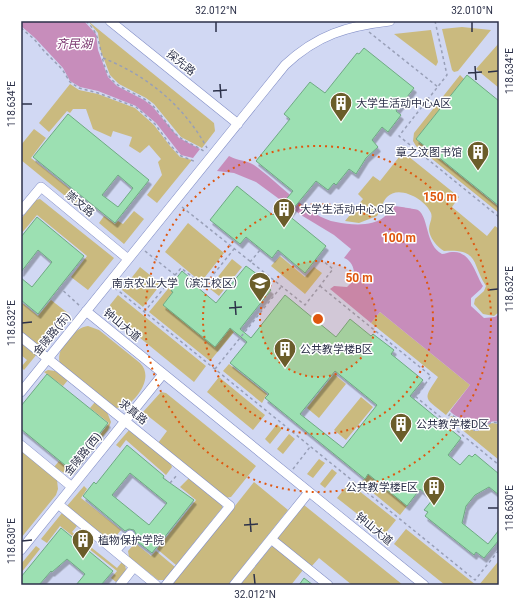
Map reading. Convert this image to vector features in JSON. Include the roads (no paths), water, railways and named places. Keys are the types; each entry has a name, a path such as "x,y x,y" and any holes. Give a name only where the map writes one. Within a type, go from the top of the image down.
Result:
{"lane":[{"name":"探先路","path":"110,21 238,124"},
{"name":"钟山大道","path":"390,21 360,25 329,34 301,51 285,66 86,311 424,585"},
{"name":"崇文路","path":"21,211 41,187 128,259"},
{"name":"金陵路(东)","path":"21,392 86,311"},
{"name":"求真路","path":"21,336 230,506 166,585"},
{"name":"金陵路(西)","path":"21,550 163,374"},
{"path":"21,445 72,487"},
{"path":"234,585 309,492"},
{"path":"58,504 156,585"},
{"path":"115,551 130,535"},
{"path":"271,539 328,585"},
{"path":"120,585 134,567"}],"water":[{"name":"齐民湖","path":"21,21 84,21 96,34 98,50 108,77 117,86 144,100 152,106 179,138 200,149 193,158 181,155 156,123 136,106 98,91 80,87 70,81 63,68 35,38 21,26"},
{"path":"229,156 254,165 315,214 336,222 348,224 367,224 384,217 394,206 418,210 424,219 430,238 437,250 442,254 458,252 464,255 472,264 483,286 471,298 471,306 484,318 495,317 499,314 499,422 495,421 488,423 481,428 476,429 452,413 450,411 470,385 380,312 371,323 330,289 334,286 347,287 353,281 354,274 352,264 344,258 351,249 334,235 301,215 256,182 234,173 217,171"}],"place":[{"name":"大学生活动中心A区","path":"341,122"},
{"name":"章之汶图书馆","path":"478,172"},
{"name":"大学生活动中心C区","path":"284,228"},
{"name":"南京农业大学（滨江校区）","path":"260,302"},
{"name":"公共教学楼B区","path":"285,368"},
{"name":"公共教学楼D区","path":"401,444"},
{"name":"公共教学楼E区","path":"434,506"},
{"name":"植物保护学院","path":"83,560"}]}
